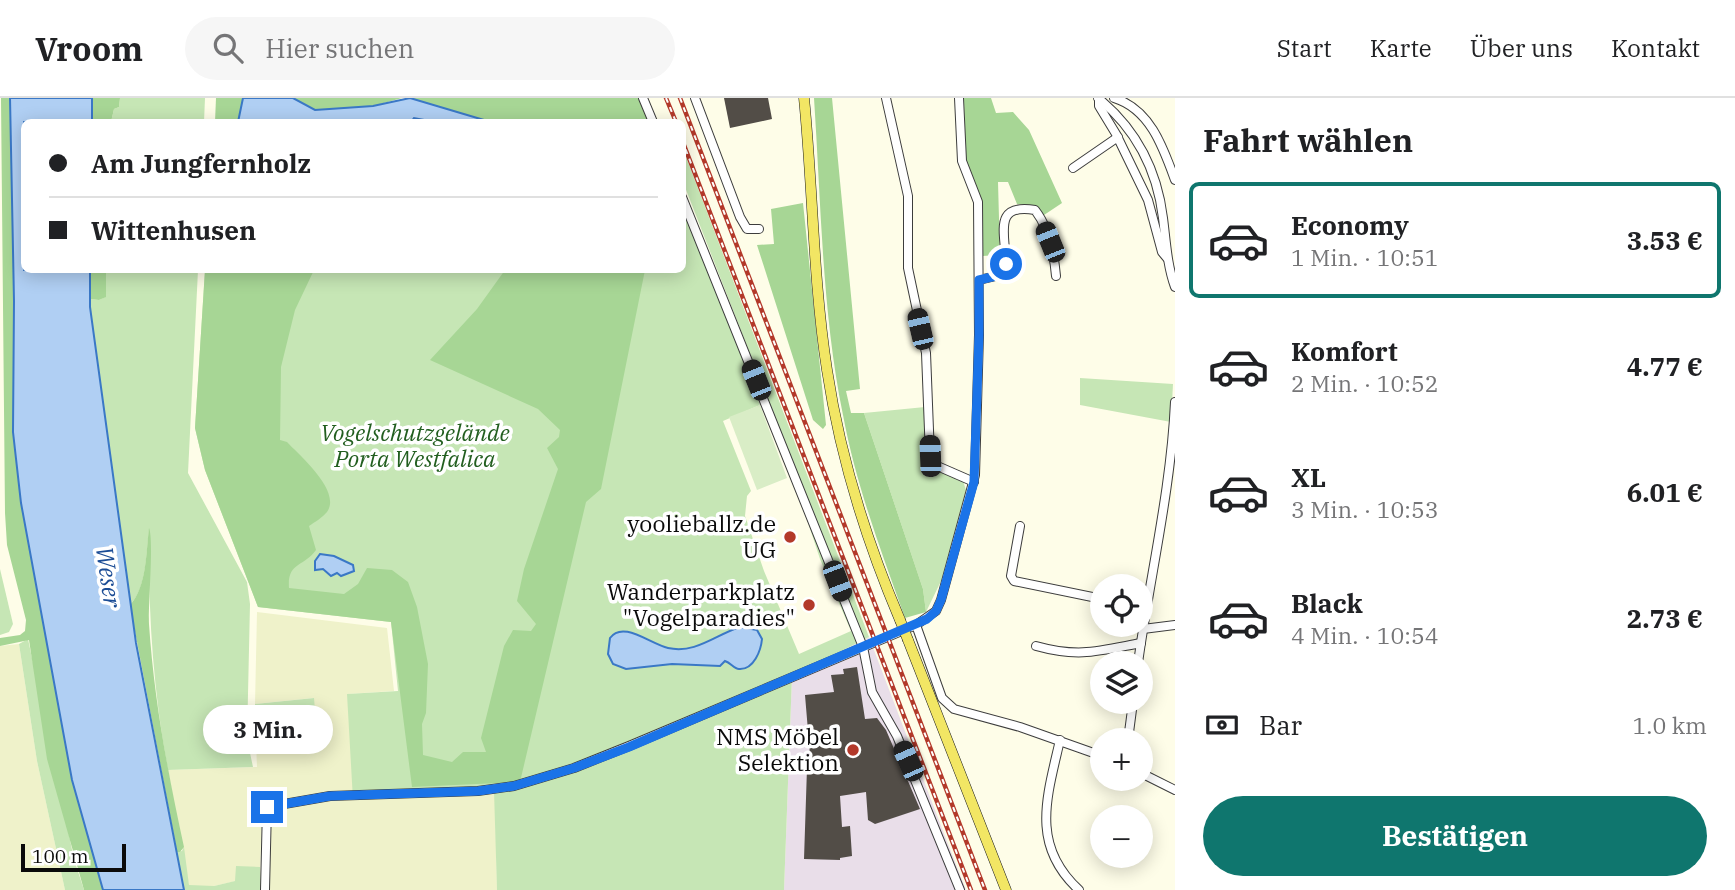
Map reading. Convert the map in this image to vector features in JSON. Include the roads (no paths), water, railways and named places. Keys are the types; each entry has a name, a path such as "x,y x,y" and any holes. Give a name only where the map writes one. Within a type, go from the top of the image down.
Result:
{"main road":[{"path":"804,98 820,303 835,417 862,522 1006,890"}],"street":[{"path":"643,98 652,119"},
{"path":"695,98 740,217 747,229 759,229"},
{"path":"886,98 908,196 908,268 926,353 930,456 935,465 974,482"},
{"path":"265,890 267,807 330,796 478,791 514,786 574,768 629,747 916,625 936,611 974,482 979,335 978,202 962,161 959,98"},
{"path":"1099,98 1106,98"},
{"path":"1099,98 1099,106 1118,137 1148,200 1162,252 1168,260"},
{"path":"1099,98 1134,135 1159,187 1168,260 1175,287"},
{"path":"1114,98 1133,106 1151,125 1175,180"},
{"path":"1073,168 1118,137"},
{"path":"686,207 863,647 872,692 897,736 960,890"},
{"path":"979,280 1000,275 1004,270 1004,220 1012,211 1023,208 1035,210 1040,217 1050,242 1056,276"},
{"path":"1149,574 1172,460 1175,402"},
{"path":"1020,526 1011,576 1014,582 1090,597"},
{"path":"916,625 942,698 954,709 1090,751"},
{"path":"1153,628 1175,625"},
{"path":"1140,651 1142,637"},
{"path":"1036,646 1064,654 1141,643"},
{"path":"1060,740 1046,799 1045,825 1053,856 1061,871 1079,890"},
{"path":"1153,779 1175,790"}],"water":[{"name":"Weser","path":"10,98 92,98 92,119 21,119 21,273 90,273 90,307 136,643 184,890 103,890 72,780 21,503 13,432 14,301"},
{"path":"243,98 293,98 315,110 373,106 410,98 481,119 414,118 239,119"},
{"path":"320,554 334,556 353,565 354,571 341,576 337,573 331,576 323,569 315,570 315,561"},
{"path":"740,627 757,630 762,639 753,663 744,668 737,669 725,661 720,666 672,664 626,669 613,664 608,654 610,638 622,631 661,646 678,649 696,646"}],"railway":[{"path":"666,98 675,119"},
{"path":"680,98 985,890"},
{"path":"686,150 971,890"}],"place":[{"name":"yoolieballz.de UG","path":"790,537"},
{"name":"Wanderparkplatz \"Vogelparadies\"","path":"809,605"},
{"name":"NMS Möbel Selektion","path":"853,750"}],"park label":[{"name":"Vogelschutzgelände Porta Westfalica","path":"415,446"}]}
